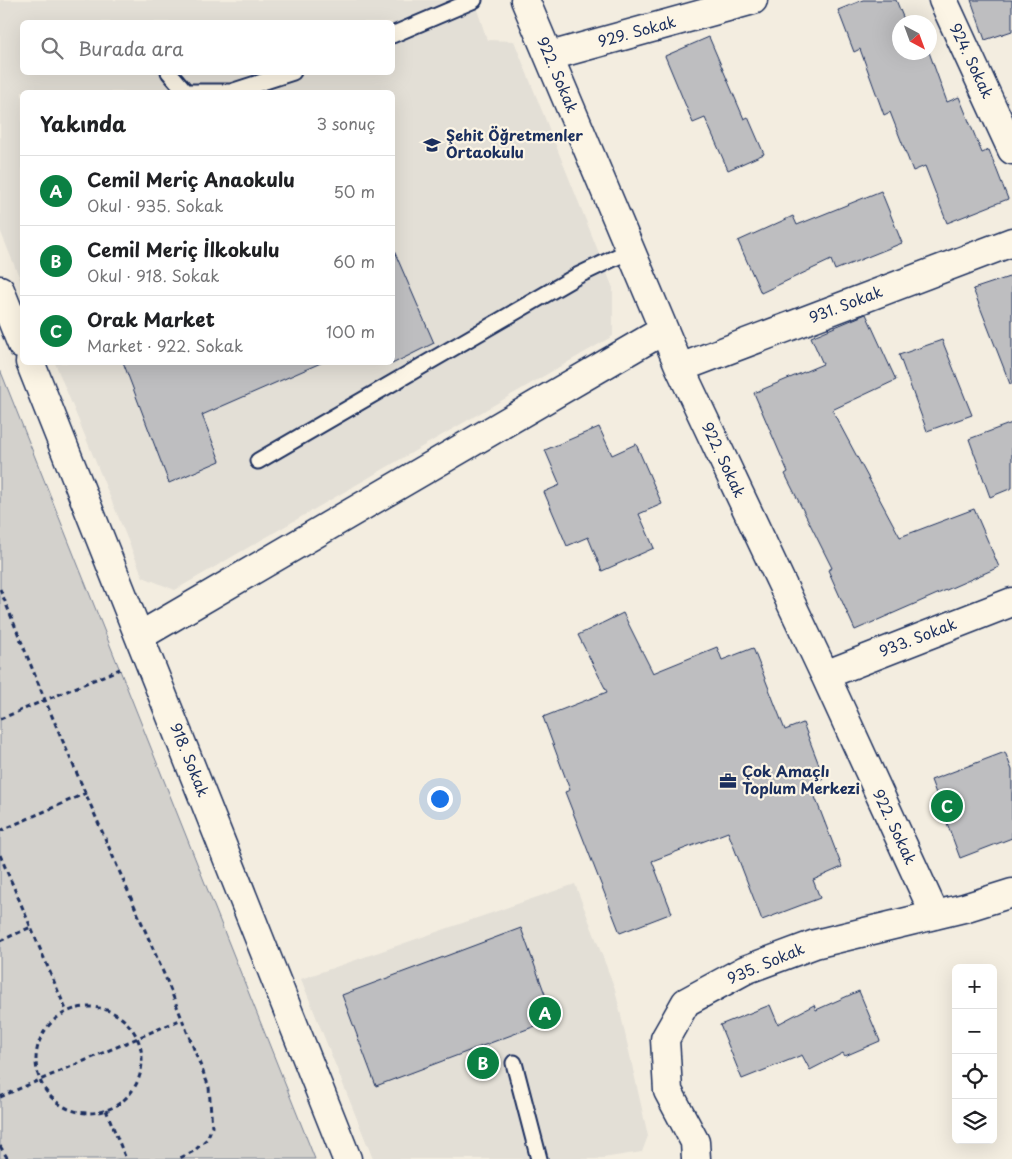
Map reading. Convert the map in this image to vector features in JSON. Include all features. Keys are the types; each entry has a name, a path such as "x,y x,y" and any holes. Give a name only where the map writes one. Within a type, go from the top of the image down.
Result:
{"street":[{"name":"922. Sokak","path":"525,0 680,368 825,674 935,915"},
{"name":"929. Sokak","path":"550,56 752,0"},
{"name":"924. Sokak","path":"943,0 1012,150"},
{"name":"931. Sokak","path":"680,368 1012,242"},
{"path":"0,290 12,331"},
{"path":"144,647 664,330"},
{"name":"918. Sokak","path":"31,365 347,1159"},
{"name":"933. Sokak","path":"825,674 1012,602"},
{"name":"935. Sokak","path":"696,1159 696,1142 668,1090 665,1039 686,1002 745,970 815,944 935,915 1012,893"}],"lane":[{"path":"395,34 474,0"},
{"path":"172,75 184,90"},
{"path":"237,90 284,75"},
{"path":"258,461 577,276 631,250"},
{"path":"514,1063 539,1159"}],"path":[{"path":"0,589 209,1087 212,1127 207,1140 194,1152 178,1159"},
{"path":"0,719 45,700 144,647"},
{"path":"0,831 86,793"},
{"path":"0,855 67,1012"},
{"path":"0,941 31,927"},
{"path":"91,1006 108,1010 123,1018 137,1038 143,1063 138,1080 129,1094 116,1106 106,1110 82,1113 64,1107 50,1096 40,1081 36,1063 38,1046 46,1029 59,1016 67,1012 91,1006"},
{"path":"0,1097 182,1019"},
{"path":"106,1110 126,1159"},
{"path":"0,1146 8,1159"}],"shaded area":[{"path":"0,0 474,0 487,40 514,41 613,288 613,336 175,590 143,577 56,365 395,365 395,90 20,90 20,279 0,230"},
{"path":"1,372 315,1159 0,1159"},
{"path":"575,884 615,989 648,1136 642,1152 596,1159 373,1159 301,979"}],"building":[{"path":"863,0 896,0 902,15 892,15 892,60 932,60 947,102 959,97 982,153 989,150 1008,199 947,223 925,166 913,171 890,112 884,115 860,49 854,52 838,10"},
{"path":"971,0 1012,0 1012,31 985,40"},
{"path":"709,37 744,119 748,117 764,154 728,170 705,118 693,123 665,56"},
{"path":"881,191 902,243 835,270 831,260 761,293 738,241 793,216 797,225"},
{"path":"395,253 434,343 395,362"},
{"path":"1012,276 1012,384 1010,384 973,289"},
{"path":"866,314 896,380 832,410 900,537 974,509 999,567 855,630 828,570 832,568 785,474 788,472 754,393 823,364 811,337"},
{"path":"942,340 972,415 927,431 899,355"},
{"path":"124,365 316,365 202,415 220,461 169,483"},
{"path":"1012,423 1012,488 990,497 969,439"},
{"path":"599,427 612,455 636,444 662,504 639,514 654,548 602,571 588,537 567,546 544,492 560,485 545,450"},
{"path":"623,613 653,673 717,647 722,660 753,648 785,730 803,723 824,778 810,784 842,867 813,880 820,898 762,920 728,832 652,861 672,913 620,933 565,792 570,790 543,717 607,692 578,635"},
{"path":"1005,752 1012,770 1012,838 960,858 931,780"},
{"path":"521,928 554,1019 376,1086 342,995"},
{"path":"859,991 880,1041 845,1056 843,1053 810,1070 802,1055 742,1079 720,1025 770,1005 778,1024 814,1005 816,1010"}],"place":[{"name":"Şehit Öğretmenler Ortaokulu","path":"432,145"},
{"name":"Çok Amaçlı Toplum Merkezi","path":"728,781"},
{"name":"Orak Market","path":"947,806"},
{"name":"Cemil Meriç Anaokulu","path":"545,1013"},
{"name":"Cemil Meriç İlkokulu","path":"483,1063"}]}
